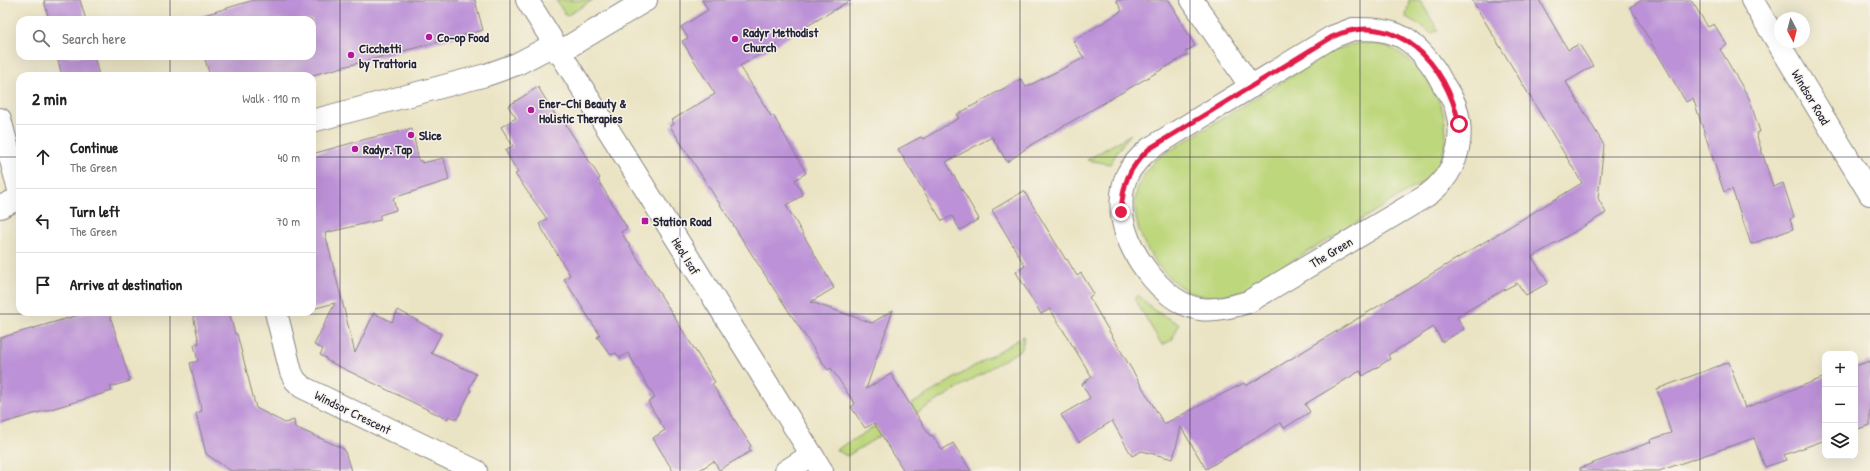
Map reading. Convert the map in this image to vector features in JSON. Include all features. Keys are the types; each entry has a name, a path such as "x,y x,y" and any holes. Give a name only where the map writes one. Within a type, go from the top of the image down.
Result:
{"street":[{"name":"Heol Isaf","path":"527,0 556,49 816,463"},
{"path":"316,120 486,75 517,64 556,49 646,0"},
{"path":"1192,0 1251,87"},
{"name":"Windsor Road","path":"1752,0 1870,194"},
{"name":"The Green","path":"1353,29 1371,29 1388,32 1403,38 1418,49 1436,71 1456,106 1459,132 1456,161 1447,176 1436,189 1426,196 1248,302 1231,307 1199,308 1184,304 1169,294 1152,277 1141,263 1124,230 1121,212 1122,195 1127,176 1136,162 1149,149 1251,87 1332,37 1353,29"},
{"path":"0,119 16,179"},
{"path":"0,207 16,200"},
{"name":"Windsor Crescent","path":"277,316 291,372 295,380 302,387 476,471"},
{"path":"786,471 816,463"}],"green space":[{"path":"556,0 593,0 566,16"},
{"path":"1409,0 1420,0 1438,30 1431,34 1425,28 1406,17"},
{"path":"1358,43 1379,44 1391,48 1405,57 1428,81 1437,96 1443,112 1446,129 1445,145 1440,161 1436,167 1420,184 1243,291 1224,296 1209,297 1190,292 1177,285 1155,262 1140,233 1136,219 1135,198 1141,180 1148,169 1156,159 1334,50"},
{"path":"1131,134 1123,143 1110,164 1087,160"},
{"path":"1138,295 1155,311 1179,324 1172,340 1162,345 1134,298"},
{"path":"1024,336 1022,349 847,456 836,450"}],"building":[{"path":"44,0 80,0 85,16 48,16"},
{"path":"254,0 475,0 483,30 316,74 316,72 209,72 205,60 316,60 316,16 201,16"},
{"path":"702,0 851,0 740,66 771,116 773,115 806,173 795,180 803,195 786,205 834,288 811,302 872,323 893,310 866,389 891,374 930,436 932,435 942,450 953,443 971,471 904,471 874,423 865,428 851,407 855,404 831,368 828,370 821,360 670,126 674,124 672,120 715,94 682,41 688,38 681,27 708,10"},
{"path":"1116,0 1169,0 1195,46 1185,52 1187,55 1034,143 1007,162 992,137 946,162 979,219 960,230 952,216 942,221 898,149 921,137 923,139 959,118 956,115 1021,79 1026,87 1084,58 1073,41 1122,11"},
{"path":"1472,0 1539,0 1568,50 1579,44 1593,66 1566,82 1604,145 1598,198 1606,213 1532,257 1548,283 1526,295 1517,283 1487,299 1457,317 1464,329 1442,342 1434,327 1388,355 1390,359 1363,376 1360,371 1305,404 1310,412 1284,428 1280,423 1206,469 1181,427 1173,459 1142,451 1132,456 1112,421 1079,442 1061,415 1090,398 1082,384 1092,377 1050,309 1041,314 1016,272 1025,266 992,210 1024,191 1066,260 1067,259 1077,276 1081,273 1094,294 1089,297 1164,424 1244,383 1246,386 1582,183"},
{"path":"1642,0 1691,0 1708,27 1714,24 1727,45 1720,49 1749,98 1760,132 1756,133 1773,187 1783,183 1794,217 1790,219 1793,229 1751,244 1732,189 1724,192 1693,98 1686,102 1630,7"},
{"path":"58,60 95,60 98,72 61,72"},
{"path":"538,87 558,119 561,117 600,178 598,180 627,228 621,232 715,382 712,384 751,446 749,448 751,451 719,470 714,461 698,471 673,471 653,438 665,430 648,402 655,398 628,353 620,358 616,353 611,355 597,337 600,335 564,279 570,275 539,224 547,219 515,174 518,173 505,150 513,146 501,127 516,118 508,106"},
{"path":"412,129 419,161 422,161 422,163 444,158 449,180 393,198 396,210 380,215 380,220 325,233 355,353 374,313 392,322 398,310 441,334 431,353 476,374 469,389 471,390 457,419 449,416 447,419 326,360 326,358 320,355 323,349 314,345 335,303 316,308 316,153 370,138"},
{"path":"75,316 110,316 130,381 110,387 112,391 0,424 0,338"},
{"path":"193,316 230,316 235,334 237,334 256,408 285,423 294,420 295,427 344,449 351,471 231,471 206,454 196,413 202,411 190,363 198,361 194,345 199,343"},
{"path":"1870,361 1870,425 1858,429 1858,387 1858,365"},
{"path":"1729,362 1745,408 1822,378 1822,441 1784,455 1786,460 1765,467 1754,438 1659,471 1580,471 1580,468 1651,442 1650,440 1671,433 1657,389"}],"place":[{"name":"Co-op Food","path":"429,37"},
{"name":"Radyr Methodist Church","path":"735,39"},
{"name":"Cicchetti by Trattoria","path":"351,55"},
{"name":"Ener-Chi Beauty & Holistic Therapies","path":"531,110"},
{"name":"Slice","path":"411,135"},
{"name":"Radyr. Tap","path":"355,149"},
{"name":"Station Road","path":"645,221"}],"route":[{"path":"1121,212 1122,195 1127,176 1136,162 1149,149 1332,37 1353,29 1371,29 1388,32 1403,38 1418,49 1436,71 1456,106 1459,124"}]}
